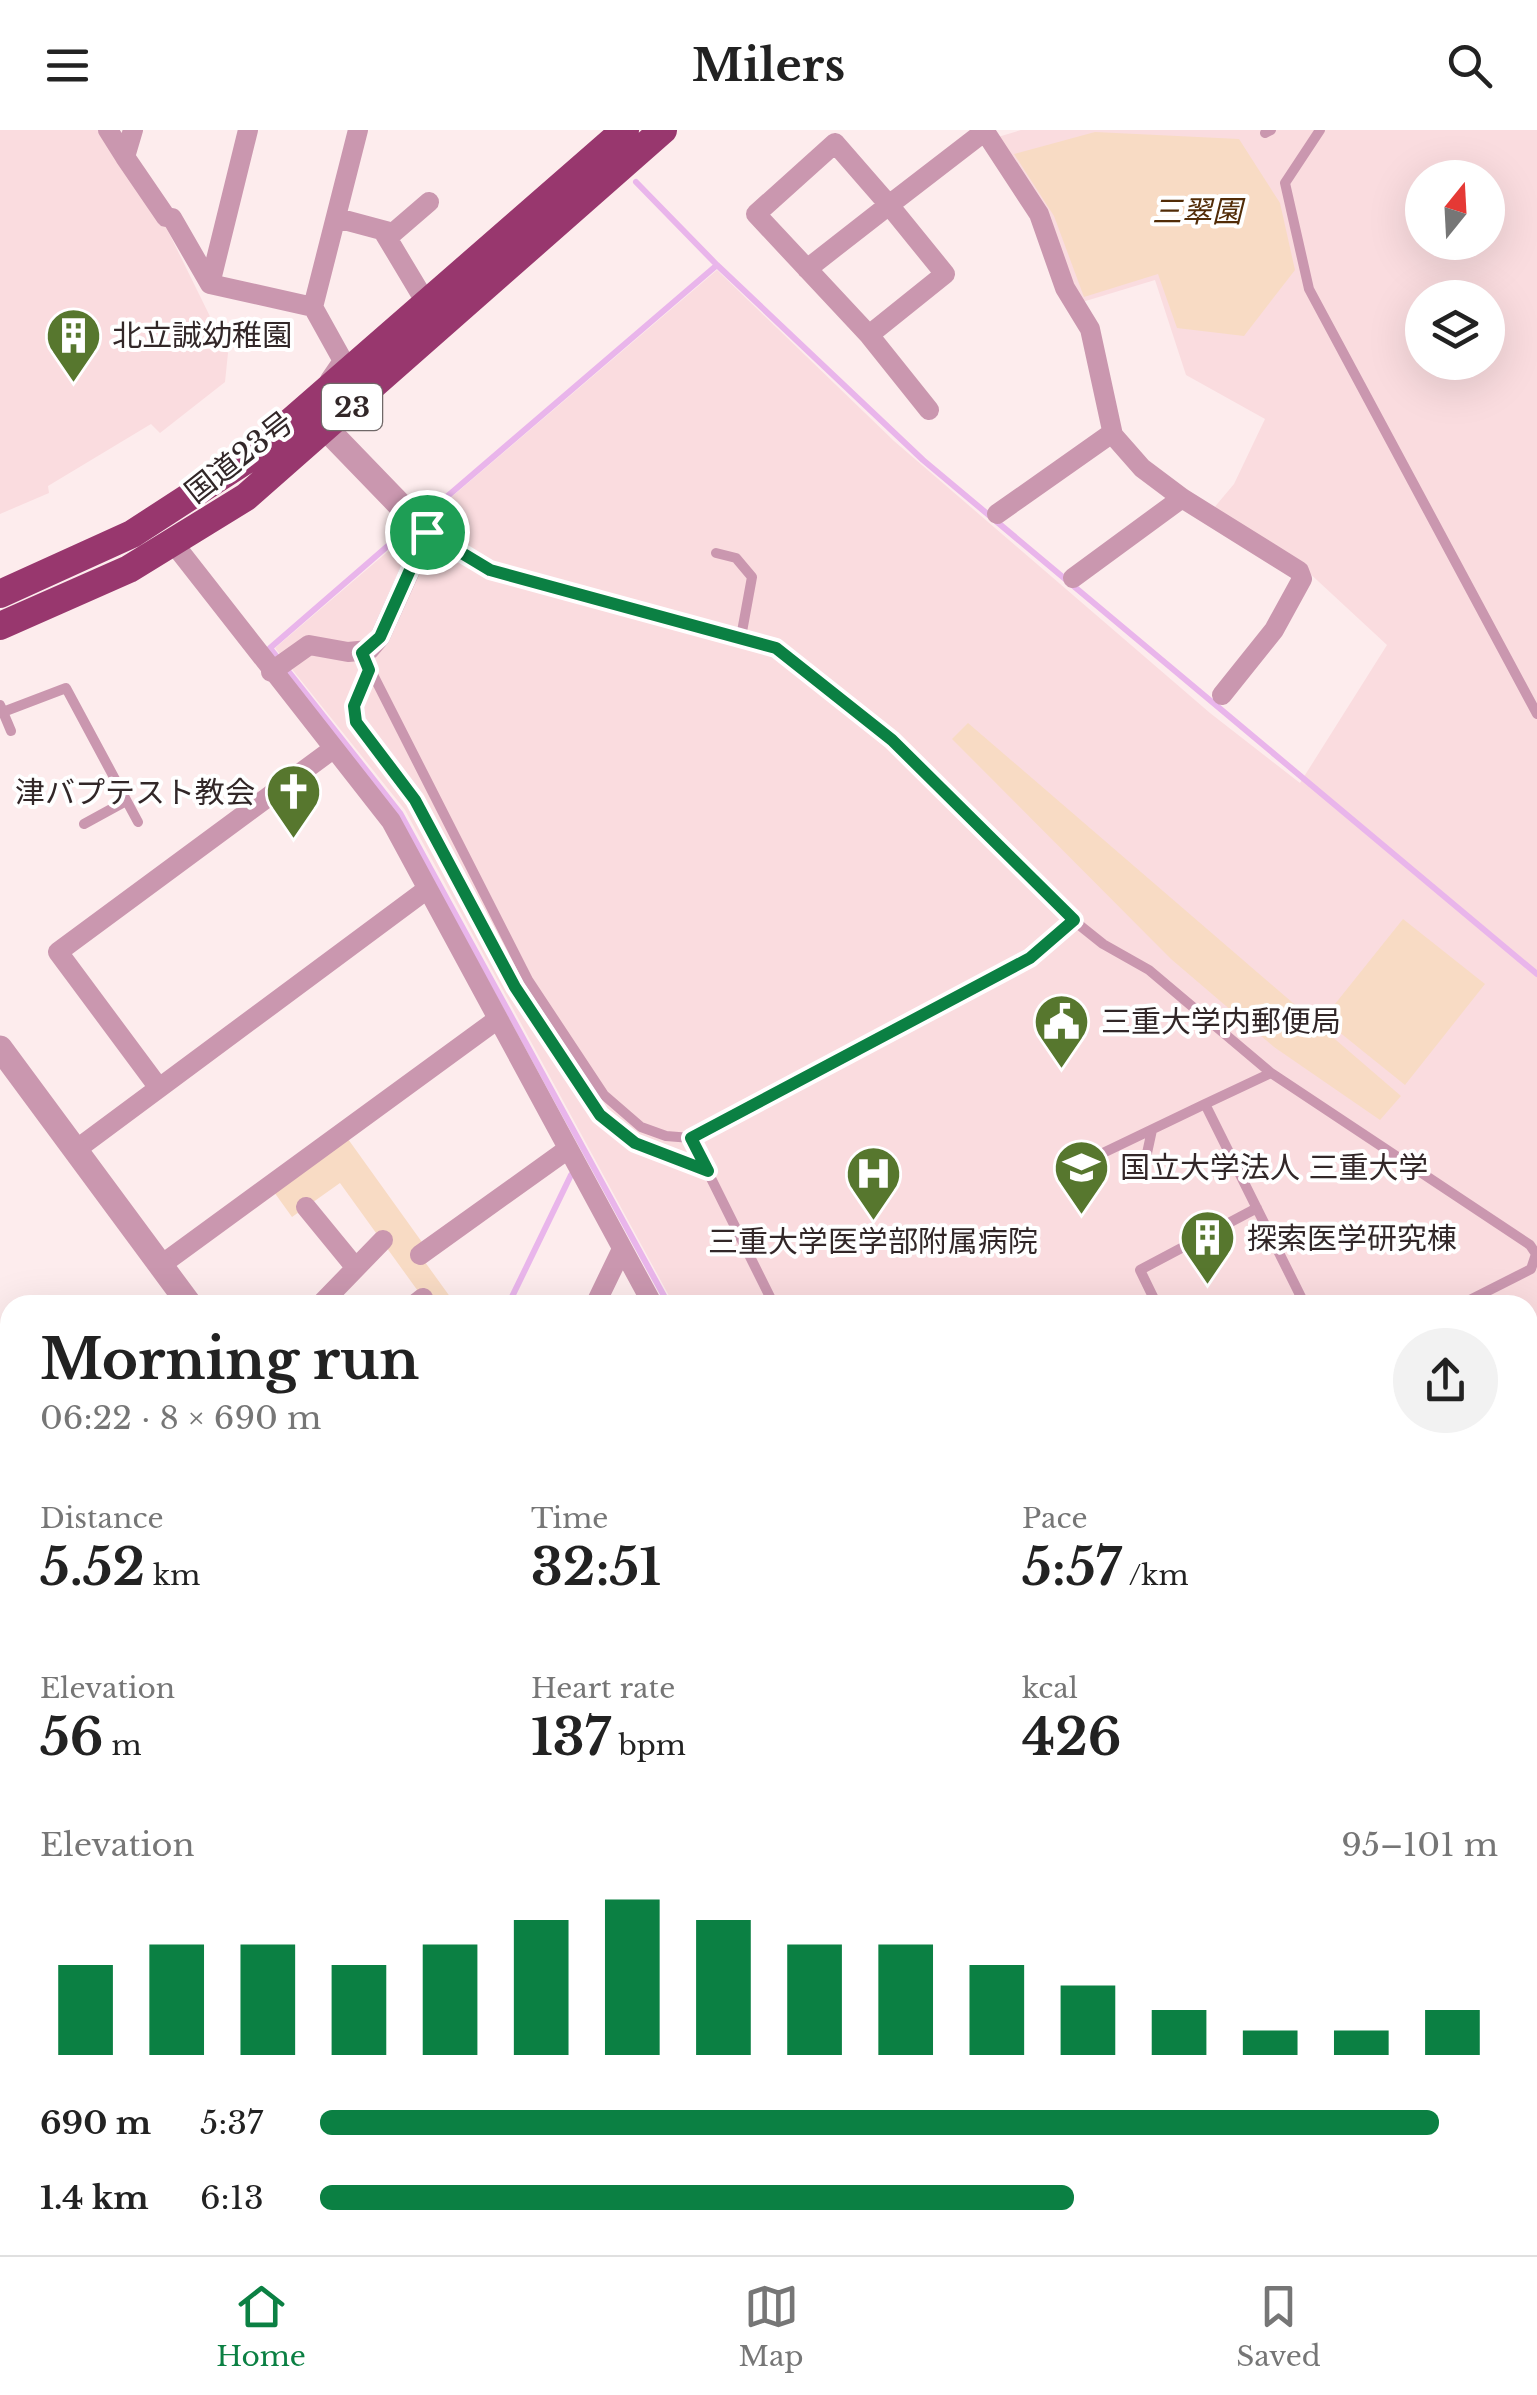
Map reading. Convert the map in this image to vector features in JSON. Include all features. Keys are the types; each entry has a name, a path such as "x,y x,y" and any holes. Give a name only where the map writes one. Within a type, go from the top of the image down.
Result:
{"highway":[{"name":"国道23号","path":"0,626 174,544 246,497 425,302 626,130"},
{"name":"国道23号","path":"0,594 83,560 164,516 248,458 317,419 664,130"}],"street":[{"path":"108,130 166,217 172,218 210,284 313,307"},
{"path":"126,157 133,130"},
{"path":"210,284 248,130"},
{"path":"278,667 309,644 366,661 427,532 317,419 344,361 313,307 358,130"},
{"path":"807,269 984,130 1040,214 1065,288 1090,329 1112,433 1142,468 1182,498 1299,571 1302,579 1274,630 1222,695"},
{"path":"868,335 945,274 836,143 756,214 868,335 929,410"},
{"path":"337,218 393,233 429,202"},
{"path":"383,231 425,302"},
{"path":"997,514 1112,433"},
{"path":"1073,578 1182,498"},
{"path":"174,544 278,667 333,750 390,821 647,1295"},
{"path":"159,1088 58,952 333,750"},
{"path":"77,1150 426,890"},
{"path":"161,1265 498,1019"},
{"path":"0,1048 183,1295"},
{"path":"420,1255 568,1149"},
{"path":"306,1207 356,1268"},
{"path":"336,1295 383,1240"},
{"path":"600,1295 622,1249"}],"lane":[{"path":"1320,130 1285,183 1309,289 1537,714"},
{"path":"427,532 490,570 776,648 892,740 1074,920 1148,970 1271,1073 1530,1245 1536,1254 1531,1269 1480,1295"},
{"path":"716,552 736,558 752,577 741,637"},
{"path":"366,661 528,980 604,1095 641,1127 676,1138 691,1138 1030,958 1074,920"},
{"path":"366,661 354,706 360,730 415,800 515,987 560,1057 600,1115 622,1136 708,1171"},
{"path":"11,731 1,709 66,688 138,822"},
{"path":"84,824 126,801"},
{"path":"1080,1164 1271,1073"},
{"path":"1205,1104 1300,1295"},
{"path":"1144,1167 1152,1130"},
{"path":"691,1138 769,1295"},
{"path":"1152,1295 1140,1270 1257,1208"},
{"path":"1531,1269 1537,1280"}],"shaded area":[{"path":"0,130 99,130 166,227 228,353 225,382 160,433 151,424 48,486 49,493 0,514"},
{"name":"国立大学法人 三重大学","path":"1021,130 1537,130 1537,1295 669,1295 405,810 275,648 717,270 894,441 1210,713 1300,783 1387,645 1305,569 1213,509 1234,484 1265,419 1186,375 1155,280 1079,303 998,137"}],"green space":[{"name":"三翠園","path":"1095,132 1239,139 1280,203 1295,270 1244,336 1177,328 1158,274 1084,297 1054,216 1014,154"},
{"path":"968,723 1401,1096 1380,1120 1274,1047 1171,959 952,739"},
{"path":"1403,919 1485,984 1405,1085 1323,1019"},
{"path":"348,1139 424,1245 417,1251 449,1295 421,1295 340,1183 292,1217 274,1192"}],"waterway":[{"path":"636,182 717,265"},
{"path":"443,500 717,265 923,460 1537,974"},
{"path":"390,544 270,648 400,813 664,1295"},
{"path":"513,1295 571,1175"}],"place":[{"name":"北立誠幼稚園","path":"73,384"},
{"name":"津バプテスト教会","path":"294,841"},
{"name":"三重大学内郵便局","path":"1062,1070"},
{"name":"国立大学法人 三重大学","path":"1081,1216"},
{"name":"三重大学医学部附属病院","path":"873,1222"},
{"name":"探索医学研究棟","path":"1208,1287"}],"route":[{"path":"427,532 490,570 580,591 776,648 892,740 1074,920 1054,942 1030,958 691,1138 708,1171 622,1136 600,1115 515,987 415,800 356,722 354,706 369,670 362,653 380,637 427,532"}]}
